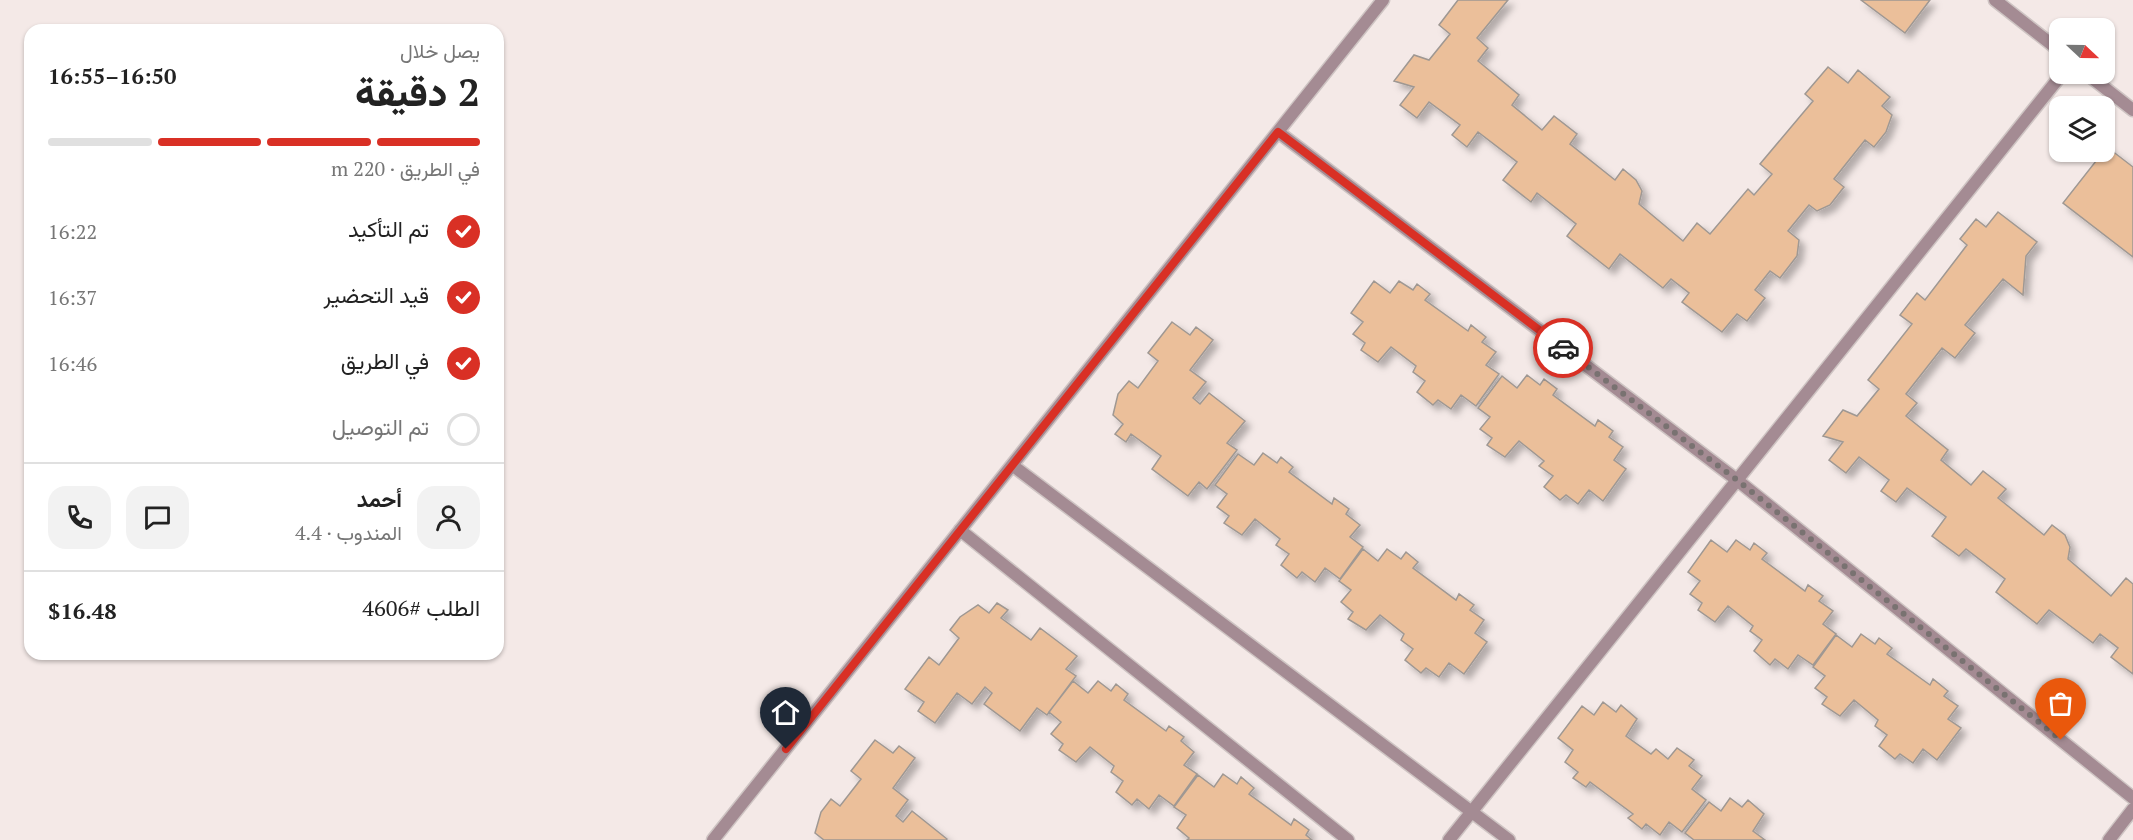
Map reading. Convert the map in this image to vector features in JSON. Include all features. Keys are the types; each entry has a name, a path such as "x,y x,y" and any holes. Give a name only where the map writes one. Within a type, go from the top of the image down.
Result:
{"street":[{"path":"713,840 1383,0"},
{"path":"1995,0 2049,42"},
{"path":"1449,840 2054,84"},
{"path":"2100,84 2133,110"},
{"path":"1278,132 1737,480 2133,798"},
{"path":"1012,465 1509,840"},
{"path":"960,530 1348,840"},
{"path":"2109,840 2133,809"}],"building":[{"path":"1458,0 1508,0 1477,38 1488,48 1478,61 1519,95 1512,105 1542,130 1554,116 1577,134 1570,144 1615,180 1623,169 1636,180 1642,191 1639,204 1683,241 1697,223 1710,234 1748,189 1754,195 1772,174 1760,164 1813,101 1805,94 1828,67 1848,83 1858,70 1890,97 1882,106 1892,115 1886,132 1874,147 1865,140 1834,179 1844,187 1830,205 1817,211 1809,205 1788,231 1799,240 1797,256 1780,278 1770,271 1755,290 1765,298 1747,321 1737,314 1722,332 1682,302 1689,293 1671,279 1663,288 1620,254 1609,269 1567,236 1576,224 1537,193 1531,202 1503,180 1517,162 1478,132 1467,147 1452,135 1460,125 1429,102 1417,118 1400,105 1414,87 1394,81 1414,55 1429,60 1450,34 1439,25"},
{"path":"1861,0 1930,0 1905,33"},
{"path":"2115,153 2133,167 2133,257 2063,203 2095,162 2115,162"},
{"path":"1998,212 2037,242 2026,256 2023,295 2003,279 1965,325 1975,333 1955,358 1942,348 1906,394 1917,403 1906,416 1948,450 1941,460 1971,485 1983,471 2006,489 1998,498 2044,535 2052,525 2065,535 2070,547 2068,559 2111,596 2126,578 2133,584 2133,674 2111,657 2118,648 2100,634 2093,643 2049,610 2037,624 1996,592 2005,579 1966,549 1959,556 1932,536 1946,517 1907,488 1896,502 1881,491 1889,480 1859,457 1846,473 1829,460 1843,442 1823,436 1843,410 1857,416 1879,389 1868,380 1912,324 1900,315 1917,293 1925,300 1967,245 1960,239 1976,219 1986,227"},
{"path":"1374,281 1390,293 1399,281 1413,290 1417,284 1430,294 1425,300 1468,331 1471,325 1486,337 1482,342 1496,352 1486,365 1499,374 1476,406 1461,395 1451,409 1438,400 1433,405 1417,392 1425,381 1413,372 1416,366 1391,347 1378,362 1361,350 1365,343 1353,334 1363,322 1351,313"},
{"path":"1172,322 1190,335 1196,327 1213,340 1190,370 1206,382 1193,398 1200,404 1209,393 1245,421 1227,443 1237,450 1207,489 1199,482 1188,496 1152,469 1161,456 1131,434 1126,442 1115,434 1123,424 1113,415 1118,394 1129,381 1138,388 1158,361 1148,353"},
{"path":"1527,375 1540,385 1544,379 1557,389 1553,395 1595,426 1598,420 1613,431 1609,437 1623,447 1614,460 1626,469 1603,501 1589,490 1578,504 1566,495 1560,500 1544,487 1553,476 1539,466 1544,461 1519,441 1505,457 1487,445 1492,438 1480,429 1490,417 1478,408 1502,376 1517,388"},
{"path":"1263,453 1277,463 1281,457 1293,467 1289,472 1332,504 1334,498 1349,509 1346,514 1360,525 1350,537 1363,547 1340,579 1325,568 1315,582 1302,572 1297,578 1281,565 1289,554 1276,545 1280,539 1255,519 1242,535 1224,523 1229,516 1217,507 1227,494 1215,485 1238,454 1254,465"},
{"path":"1711,540 1727,552 1736,540 1750,550 1754,543 1767,553 1762,559 1805,591 1808,585 1823,596 1819,601 1833,611 1823,624 1836,634 1813,665 1798,655 1788,669 1775,659 1770,665 1754,651 1762,640 1750,631 1753,626 1728,606 1715,622 1698,610 1702,603 1690,594 1700,581 1688,572"},
{"path":"1363,549 1378,561 1387,549 1401,559 1406,552 1418,562 1413,568 1456,600 1459,594 1474,605 1470,610 1484,620 1475,633 1487,642 1464,674 1449,663 1439,677 1426,668 1421,673 1405,660 1413,649 1401,640 1404,634 1380,615 1366,630 1348,619 1353,612 1341,602 1351,590 1339,581"},
{"path":"997,603 1008,610 1001,618 1031,640 1040,628 1077,656 1066,669 1076,676 1047,715 1037,708 1020,731 984,704 992,693 985,687 972,704 957,693 935,723 918,711 924,702 905,689 929,657 939,665 959,638 950,630 960,617 978,605 989,613"},
{"path":"1861,634 1875,644 1879,638 1892,648 1887,654 1930,685 1933,679 1948,691 1944,696 1958,706 1948,719 1961,728 1937,760 1923,749 1913,763 1900,754 1895,759 1879,746 1887,735 1875,726 1878,720 1854,700 1840,716 1822,704 1827,697 1815,688 1825,676 1813,667 1836,635 1852,647"},
{"path":"1073,681 1088,693 1098,681 1111,691 1116,684 1128,694 1124,700 1166,731 1169,726 1184,737 1181,741 1194,752 1184,765 1197,774 1174,806 1159,795 1149,809 1137,799 1132,805 1116,792 1123,781 1111,772 1114,766 1090,747 1076,762 1059,750 1063,744 1051,734 1061,722 1049,712"},
{"path":"1603,702 1616,712 1621,705 1637,719 1626,736 1651,754 1656,749 1668,759 1677,748 1694,760 1689,766 1702,776 1692,789 1706,800 1682,832 1669,822 1660,835 1646,824 1642,829 1628,818 1633,814 1590,782 1586,787 1573,778 1578,772 1565,762 1573,750 1558,738 1582,706 1594,715"},
{"path":"875,740 893,753 899,746 915,758 893,788 908,800 896,816 903,822 912,811 946,840 824,840 815,833 821,812 831,799 840,806 861,779 851,771"},
{"path":"1223,774 1237,784 1241,777 1254,788 1249,794 1291,825 1294,819 1309,830 1306,835 1312,840 1187,840 1189,838 1177,828 1186,815 1174,807 1198,775 1214,787"},
{"path":"1730,798 1742,807 1748,800 1764,814 1753,831 1765,840 1694,840 1685,833 1709,802 1721,811"}],"way so far":[{"path":"1563,348 1737,480 2061,740"}],"route":[{"path":"786,749 1278,132 1563,348"}]}
